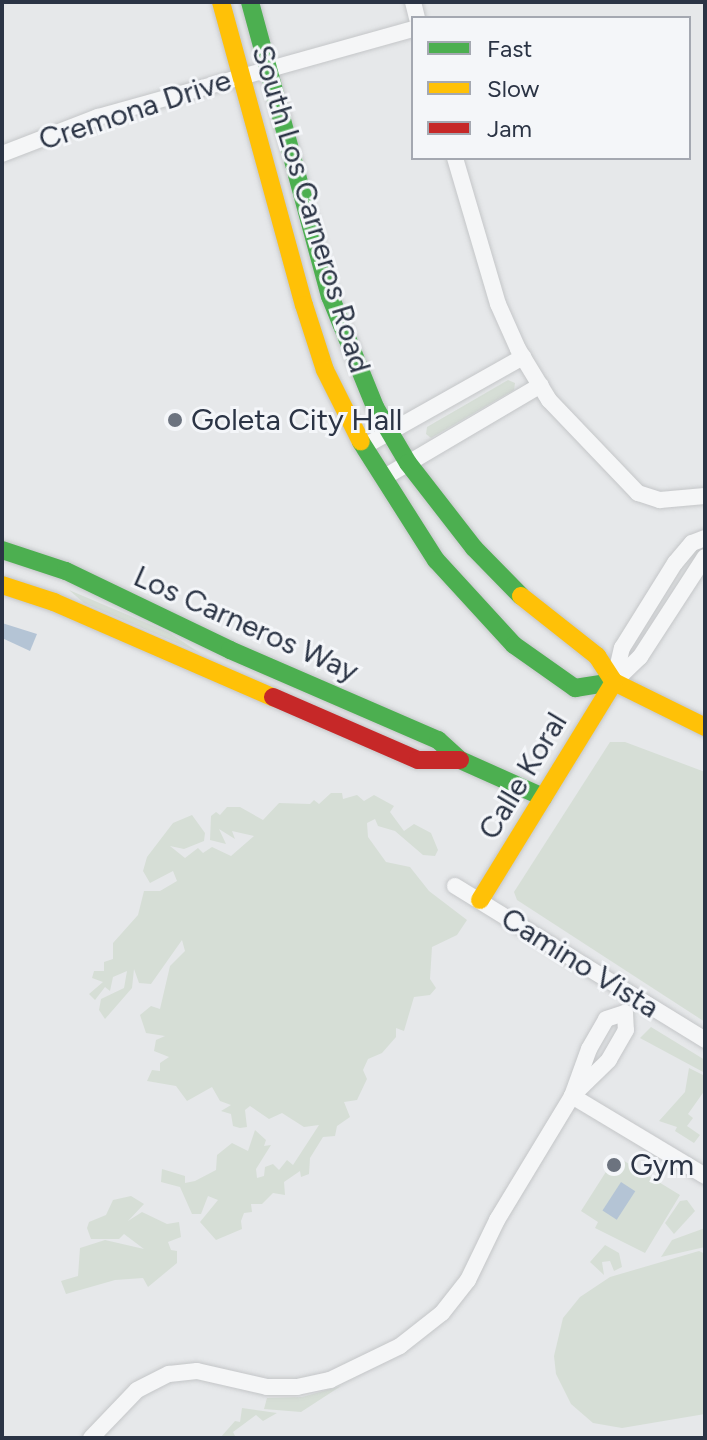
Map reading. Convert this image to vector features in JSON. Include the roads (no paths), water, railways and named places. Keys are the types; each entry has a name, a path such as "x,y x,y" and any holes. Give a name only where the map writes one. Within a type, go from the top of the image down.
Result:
{"main road":[{"name":"South Los Carneros Road","path":"221,2 312,331 363,447 436,560 514,645 575,688 614,682"},
{"name":"South Los Carneros Road","path":"250,2 330,296 389,432 408,463 474,548 520,596 597,656 614,682 705,727"},
{"name":"Los Carneros Way","path":"2,550 66,571 230,650 438,740 460,760 543,797"},
{"name":"Los Carneros Way","path":"2,585 54,602 218,676 418,760 460,760"},
{"path":"218,676 230,650"},
{"name":"Calle Koral","path":"480,900 614,682"}],"street":[{"name":"Cremona Drive","path":"2,154 98,117 411,30"},
{"path":"456,160 498,304 523,357 541,385 611,470 638,493 660,500 705,496"},
{"path":"363,447 523,357"},
{"path":"383,478 541,385"},
{"name":"Calle Koral","path":"614,682 622,648 667,576 692,543 705,538"},
{"name":"Calle Koral","path":"614,682 640,657 705,557"},
{"name":"Camino Vista","path":"455,886 705,1040"},
{"path":"572,1096 609,1060 626,1030 625,1013 636,997"},
{"path":"91,1438 137,1390 169,1374 197,1371 267,1387 313,1385 400,1346 422,1331 468,1280 497,1220 572,1096 589,1049 606,1019 625,1013"},
{"path":"572,1096 705,1176"}],"water":[{"path":"2,623 37,634 30,651 2,638"},
{"path":"621,1182 635,1191 617,1220 602,1211"}],"place":[{"name":"Goleta City Hall","path":"175,420"},
{"name":"Gym","path":"614,1165"}]}
